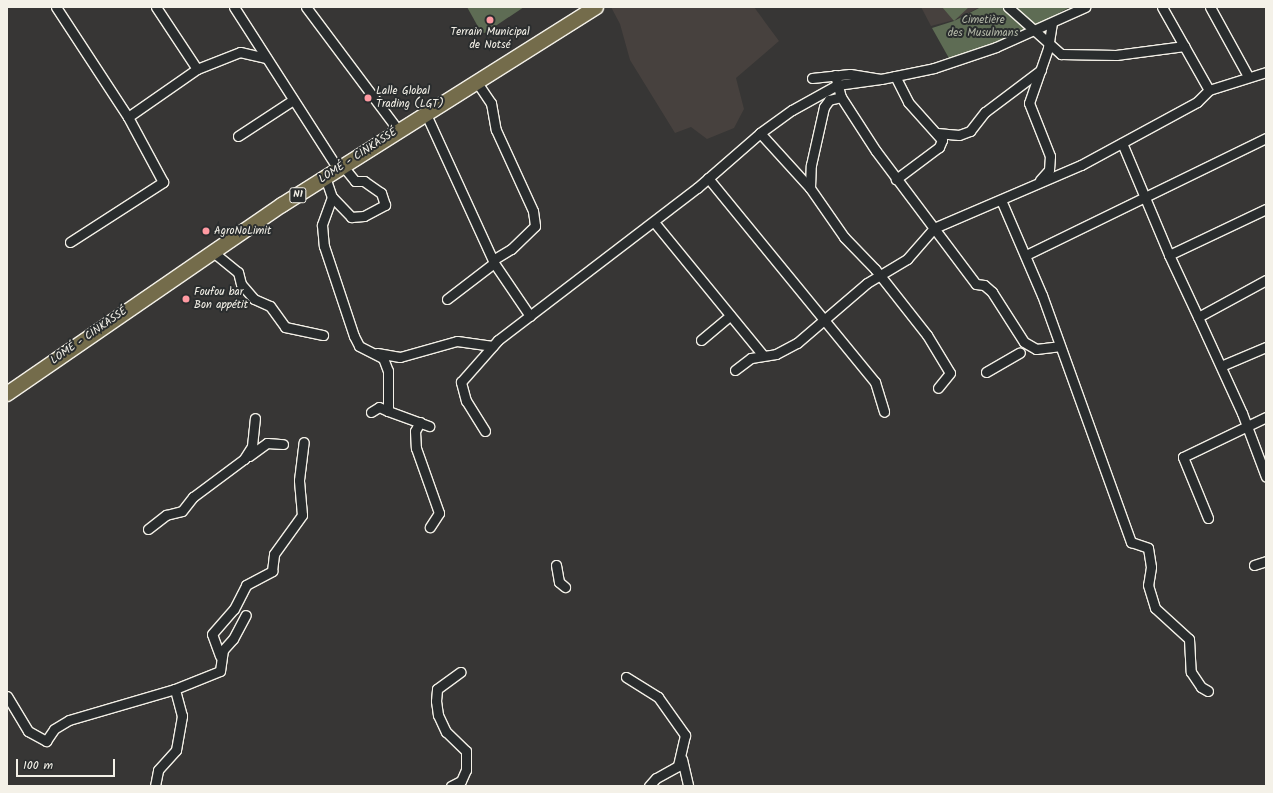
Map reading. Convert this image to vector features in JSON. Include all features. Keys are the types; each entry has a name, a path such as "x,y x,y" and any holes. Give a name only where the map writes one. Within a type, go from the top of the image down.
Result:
{"highway":[{"name":"LOMÉ - CINKASSÉ","path":"7,394 213,252 341,167 425,112 596,7"}],"street":[{"path":"56,7 128,117 163,182 70,242"},
{"path":"156,7 197,69"},
{"path":"234,7 293,100 341,167 355,181 364,181 382,193 385,205 364,216 351,217 332,197 325,178"},
{"path":"306,7 398,130"},
{"path":"1008,7 1061,54 1116,55 1184,46"},
{"path":"485,431 466,401 461,382 465,374 493,346 654,222 760,133 814,96 837,85 895,76 960,60 1052,23 1085,7"},
{"path":"1162,7 1209,90"},
{"path":"1210,7 1248,76"},
{"path":"1038,183 1048,173 1051,164 1030,103 1049,42 1052,23"},
{"path":"128,117 197,69 240,52 266,58"},
{"path":"937,133 959,135 970,131 985,112 1041,70"},
{"path":"735,370 751,358 762,354 786,350 826,320 878,276 907,259 934,228 1081,165 1197,102 1209,90 1219,89 1248,76 1266,72"},
{"path":"812,78 850,74 880,79"},
{"path":"834,75 841,97 896,179 976,284 984,285 992,292 1024,342 1036,349 1058,346"},
{"path":"895,76 908,102 942,140 939,147 896,179"},
{"path":"447,299 493,261 511,249 535,226 533,211 496,130 491,103 476,81"},
{"path":"810,188 815,141 824,107 829,100 841,97"},
{"path":"238,136 293,100"},
{"path":"425,112 493,261 530,316"},
{"path":"760,133 810,188 834,224 927,335 950,373 938,388"},
{"path":"1026,255 1144,196 1266,138"},
{"path":"1122,143 1169,255 1221,366 1266,476"},
{"path":"708,178 826,320 875,382 884,412"},
{"path":"332,197 322,226 324,246 354,336 359,346 377,353 400,357 457,341 493,346"},
{"path":"1002,200 1026,255 1058,346 1131,542 1148,548 1150,567 1148,585 1155,608 1189,639 1191,672 1201,687 1208,691"},
{"path":"1169,255 1266,209"},
{"path":"654,222 762,354"},
{"path":"213,252 238,272 241,284 254,299 270,306 284,327 323,336"},
{"path":"1198,316 1266,280"},
{"path":"702,340 730,316"},
{"path":"1221,366 1266,347"},
{"path":"986,372 1020,352"},
{"path":"377,353 383,358 388,371 386,398 388,411"},
{"path":"386,398 375,410 388,411 429,426"},
{"path":"1208,518 1183,457 1266,417"},
{"path":"244,459 252,446 255,418"},
{"path":"420,422 415,431 416,448 439,514 430,527"},
{"path":"7,696 28,731 46,740 54,729 69,720 175,689 220,671 220,656 212,634 234,609 246,586 272,571 274,554 302,515 299,480 304,442"},
{"path":"148,529 166,515 182,511 193,497 267,443 283,444"},
{"path":"1254,565 1266,561"},
{"path":"556,565 559,582 565,587"},
{"path":"220,656 246,615"},
{"path":"451,786 461,781 466,770 466,751 446,732 438,715 436,701 437,690 460,672"},
{"path":"626,677 658,697 685,735 682,759 688,786"},
{"path":"154,786 158,770 176,750 182,716 175,689"},
{"path":"649,786 656,778 674,771 682,759"}],"shaded area":[{"path":"611,7 754,7 779,41 736,78 744,109 734,128 707,139 691,127 675,133 630,60 620,24"},
{"path":"921,7 980,7 954,20 931,26"}],"green space":[{"name":"Terrain Municipal de Notsé","path":"467,7 524,7 485,33 481,32"},
{"path":"942,7 969,7 954,21"},
{"name":"Cimetière des Musulmans","path":"981,7 1003,7 1027,30 950,60 932,28 954,21"},
{"path":"1013,7 1070,7 1035,26"}],"place":[{"name":"Terrain Municipal de Notsé","path":"490,20"},
{"name":"Lalle Global Trading (LGT)","path":"368,98"},
{"name":"AgroNoLimit","path":"206,231"},
{"name":"Foufou bar Bon appétit","path":"186,299"}]}
